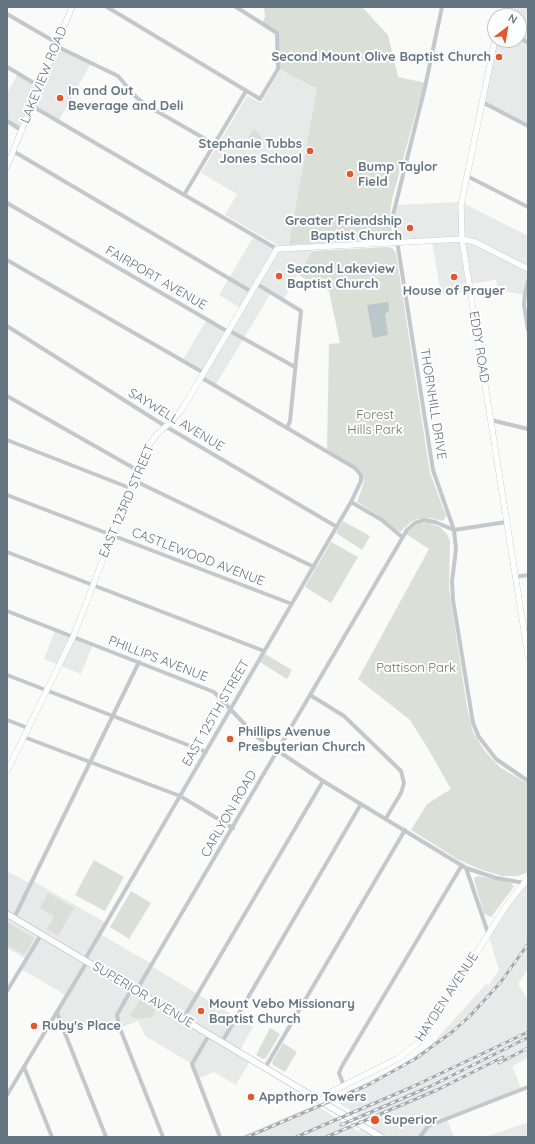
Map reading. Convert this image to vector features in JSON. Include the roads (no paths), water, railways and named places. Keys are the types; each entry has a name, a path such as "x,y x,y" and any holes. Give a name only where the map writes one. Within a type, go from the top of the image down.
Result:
{"main road":[{"name":"SUPERIOR AVENUE","path":"7,914 382,1137"}],"street":[{"name":"LAKEVIEW ROAD","path":"7,166 72,7"},
{"path":"106,7 260,99 278,69 275,32 236,7"},
{"name":"THORNHILL DRIVE","path":"442,7 425,87 394,208 397,243 433,470 454,530 456,549 452,589 473,723 479,738 496,759 528,781"},
{"path":"7,14 56,45 118,76 136,97 146,105 214,144"},
{"name":"EDDY ROAD","path":"493,48 461,205 462,239 528,656"},
{"path":"7,67 39,86"},
{"path":"184,195 246,91"},
{"path":"482,102 528,126"},
{"path":"32,106 277,249 462,239 475,242 528,269"},
{"path":"7,121 21,130"},
{"path":"13,151 252,292"},
{"path":"467,176 528,206"},
{"name":"FAIRPORT AVENUE","path":"7,203 225,330 230,331 295,367"},
{"name":"EAST 123RD STREET","path":"7,771 73,636 137,470 151,441 183,408 230,331 277,249"},
{"path":"7,260 203,375 287,428 290,421 301,310 257,284"},
{"path":"528,281 524,304 528,330"},
{"name":"SAYWELL AVENUE","path":"7,326 165,426 337,527"},
{"path":"7,396 137,470"},
{"path":"491,420 528,429"},
{"name":"EAST 125TH STREET","path":"7,1095 57,1013 230,709 360,486 360,475 355,468 287,428"},
{"path":"7,440 130,488"},
{"path":"133,480 314,567"},
{"name":"CASTLEWOOD AVENUE","path":"7,495 292,604"},
{"path":"351,502 382,520 402,537"},
{"name":"CARLYON ROAD","path":"162,1137 119,1026 117,1015 233,828 402,537 411,525 419,521 429,520 454,530"},
{"path":"454,530 506,522"},
{"path":"7,552 264,651"},
{"path":"515,577 528,575"},
{"name":"PHILLIPS AVENUE","path":"7,612 73,636 214,692 257,737 323,781 386,818 464,867 492,877 526,881"},
{"path":"14,918 114,717 139,662"},
{"path":"7,675 206,752"},
{"path":"310,695 344,716 401,771 404,783 386,818"},
{"path":"7,720 28,728"},
{"path":"24,737 180,796 233,828"},
{"path":"183,1019 323,781"},
{"path":"222,1042 361,804"},
{"path":"265,1068 405,830"},
{"path":"464,867 488,933"},
{"path":"344,1086 339,1073 342,1066 464,867"},
{"name":"HAYDEN AVENUE","path":"320,1101 331,1092 399,1058 419,1042 434,1021 488,933 526,881"},
{"path":"7,991 41,934"},
{"path":"57,1013 106,1137"},
{"path":"209,1035 192,1064 220,1137"},
{"path":"24,1067 52,1137"},
{"path":"420,1137 428,1126 528,1087"}],"railway":[{"path":"247,1137 368,1085 415,1059 452,1032 470,1016 500,983 528,944"},
{"path":"296,1137 412,1087 528,1032"},
{"path":"341,1125 429,1087 527,1038"},
{"path":"499,1063 528,1048"},
{"path":"326,1137 437,1090 503,1057"}],"place":[{"name":"Second Mount Olive Baptist Church","path":"499,57"},
{"name":"In and Out Beverage and Deli","path":"60,98"},
{"name":"Stephanie Tubbs Jones School","path":"310,151"},
{"name":"Bump Taylor Field","path":"350,174"},
{"name":"Greater Friendship Baptist Church","path":"410,228"},
{"name":"Second Lakeview Baptist Church","path":"279,276"},
{"name":"House of Prayer","path":"454,277"},
{"name":"Phillips Avenue Presbyterian Church","path":"230,739"},
{"name":"Mount Vebo Missionary Baptist Church","path":"201,1011"},
{"name":"Ruby's Place","path":"34,1026"},
{"name":"Appthorp Towers","path":"251,1097"},
{"name":"Superior","path":"375,1120"}],"park label":[{"name":"Forest Hills Park","path":"375,422"},
{"name":"Pattison Park","path":"416,668"}]}
